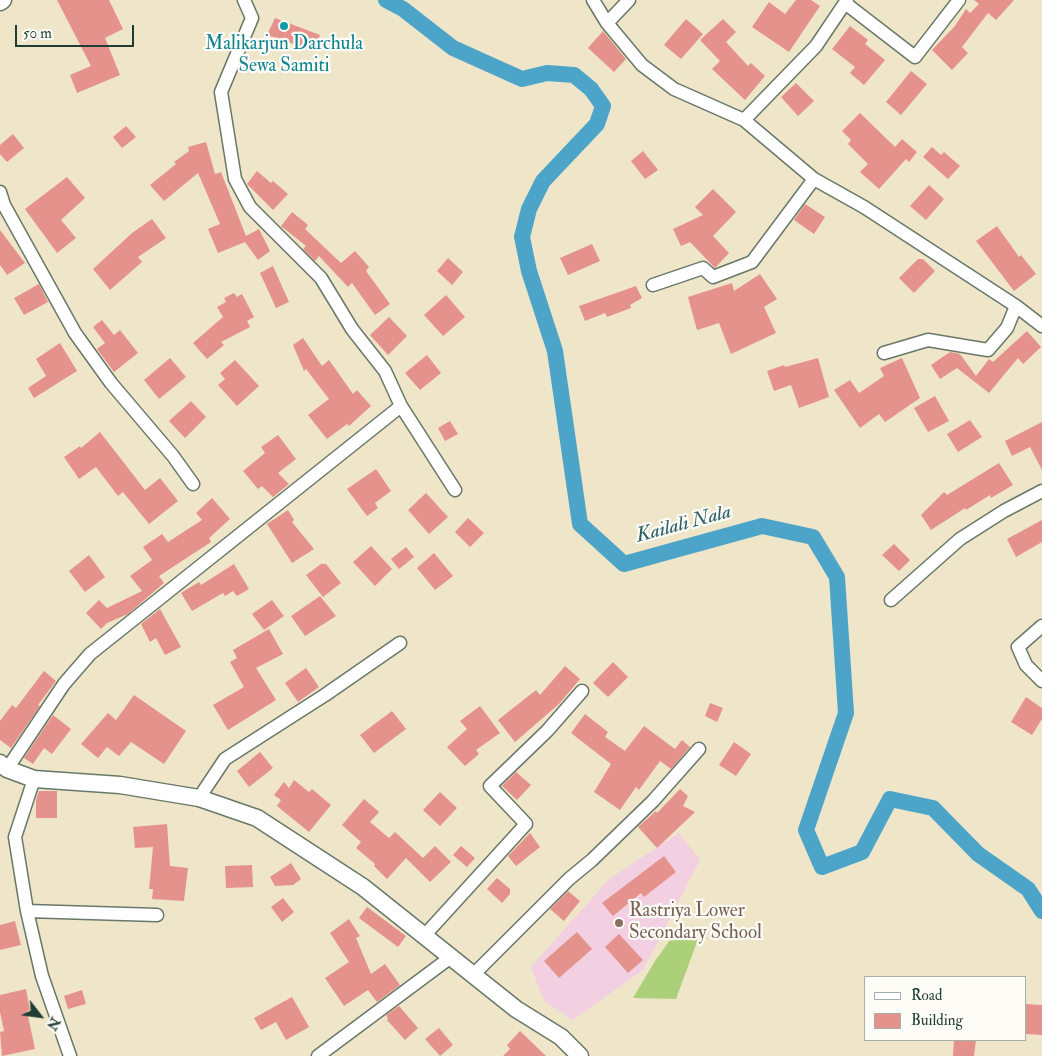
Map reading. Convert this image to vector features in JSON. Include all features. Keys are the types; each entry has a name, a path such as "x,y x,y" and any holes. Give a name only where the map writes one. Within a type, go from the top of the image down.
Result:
{"street":[{"path":"244,0 252,18 221,92 235,179 250,208 321,278 352,329 386,371 401,406 455,490"},
{"path":"594,0 607,24 642,65 674,89 744,120 814,179 864,207 1016,306 1042,326"},
{"path":"607,24 629,0"},
{"path":"744,120 816,46 846,1 915,56 959,0"},
{"path":"653,285 703,268 713,277 752,262 814,179"},
{"path":"0,192 4,205 75,333 111,383 173,456 193,484"},
{"path":"884,353 928,340 988,350 1007,328 1016,306"},
{"path":"401,406 90,654 64,684 4,766 34,780 120,785 200,798 257,818 363,888 451,957 472,976 516,1009 561,1037 580,1056"},
{"path":"891,600 960,539 1004,511 1042,491"},
{"path":"1042,626 1018,648 1026,665 1042,680"},
{"path":"200,798 225,759 325,695 400,643"},
{"path":"424,936 526,824 490,786 547,731 582,690"},
{"path":"472,976 568,879 592,860 653,801 699,749"},
{"path":"34,780 15,837 27,911 42,976 70,1056"},
{"path":"27,911 157,915"},
{"path":"318,1056 451,957"}],"shaded area":[{"name":"Rastriya Lower Secondary School","path":"679,833 700,860 643,970 573,1020 544,1001 531,967 609,879"}],"green space":[{"path":"675,933 698,939 676,999 633,998 655,961"}],"building":[{"path":"57,0 109,0 123,29 105,38 120,75 77,93 70,75 91,66"},
{"path":"796,0 811,0 820,6 789,52 752,27 769,2 785,14"},
{"path":"974,0 1014,0 996,20 988,13 962,47 968,53 952,70 932,50 955,26 966,9 970,13 979,4"},
{"name":"Malikarjun Darchula Sewa Samiti","path":"275,18 320,35 315,51 267,35"},
{"path":"686,19 703,34 681,59 664,45"},
{"path":"723,19 736,32 726,42 748,66 751,63 765,76 745,100 712,69 720,61 700,40"},
{"path":"850,26 868,40 865,44 885,60 864,85 850,73 855,67 832,49"},
{"path":"603,31 626,59 614,72 588,48"},
{"path":"911,71 927,84 901,115 886,102"},
{"path":"796,83 814,101 798,116 781,97"},
{"path":"860,113 895,147 902,139 917,152 909,162 906,159 879,189 860,172 868,164 848,144 851,140 842,131"},
{"path":"126,126 136,137 122,148 113,137"},
{"path":"13,134 24,148 7,162 0,154 0,145"},
{"path":"206,142 215,174 221,172 246,236 259,229 270,251 258,260 245,242 218,253 208,229 220,224 198,173 164,201 150,185 176,164 174,162 189,151 188,147"},
{"path":"932,147 941,155 944,152 960,166 948,179 923,157"},
{"path":"643,151 658,170 645,179 631,161"},
{"path":"257,171 271,183 273,181 288,194 273,210 247,184"},
{"path":"67,177 85,198 61,220 76,238 57,253 25,209"},
{"path":"929,185 944,199 926,220 910,206"},
{"path":"713,189 736,212 713,236 729,253 715,268 690,242 681,246 673,229 703,215 695,207"},
{"path":"805,204 825,217 814,234 794,220"},
{"path":"292,212 308,225 305,229 341,263 355,251 369,267 366,271 390,304 375,315 352,283 348,287 319,256 315,261 303,249 306,246 281,226"},
{"path":"152,219 166,238 138,257 142,262 110,290 93,269 132,233"},
{"path":"997,226 1019,257 1021,255 1036,274 1014,291 976,241"},
{"path":"0,230 25,263 7,275 0,265"},
{"path":"592,244 600,261 568,275 560,258"},
{"path":"448,258 463,272 452,285 437,271"},
{"path":"918,259 923,259 935,271 914,293 899,278"},
{"path":"273,266 289,302 276,308 260,273"},
{"path":"760,274 777,299 764,307 776,333 731,354 719,323 697,330 688,297 732,283 734,291"},
{"path":"39,284 48,302 24,315 14,298"},
{"path":"636,286 642,298 630,305 631,308 607,317 605,313 585,321 579,306"},
{"path":"234,293 237,297 242,294 254,317 247,321 250,327 221,342 224,345 207,359 193,343 223,317 217,307 226,302 224,298"},
{"path":"446,295 465,317 443,336 424,315"},
{"path":"389,317 407,336 388,355 370,335"},
{"path":"102,320 114,335 120,330 138,353 114,372 97,349 105,343 93,327"},
{"path":"1027,331 1041,347 1023,364 1018,358 989,393 957,368 940,379 931,365 950,352 960,354 976,376 989,359 993,362"},
{"path":"303,338 322,366 329,360 353,394 357,390 371,406 349,426 347,424 327,439 308,415 329,399 306,369 304,371 293,345"},
{"path":"60,343 77,371 34,398 28,388 46,376 36,359"},
{"path":"427,355 441,373 420,390 405,373"},
{"path":"170,358 186,377 159,399 144,380"},
{"path":"818,358 829,397 799,408 791,385 774,391 767,371 784,365 785,367"},
{"path":"902,358 920,398 885,422 879,414 860,428 834,390 850,380 859,393 884,376 880,368"},
{"path":"235,360 259,386 237,406 218,385 225,379 220,373"},
{"path":"935,396 949,421 928,432 914,408"},
{"path":"191,401 206,417 185,438 169,421"},
{"path":"970,420 982,437 958,452 947,434"},
{"path":"450,421 458,434 445,441 438,428"},
{"path":"1042,422 1042,470 1030,447 1012,456 1005,441"},
{"path":"100,432 145,490 160,478 178,501 149,524 123,492 118,496 96,467 79,479 64,457 80,446 81,448"},
{"path":"278,435 296,459 278,473 289,484 273,497 262,486 258,489 243,471 265,453 261,447"},
{"path":"999,463 1013,485 991,498 990,495 966,510 965,508 931,530 921,515 944,492 947,495"},
{"path":"376,469 391,491 375,503 378,508 367,516 347,489"},
{"path":"426,493 448,517 429,534 408,510"},
{"path":"212,498 230,519 209,538 211,542 159,576 164,583 128,614 107,623 101,629 86,613 99,600 107,608 142,591 130,576 152,560 143,547 162,534 168,542 202,520 196,513"},
{"path":"288,510 294,520 292,522 314,549 292,563 267,524"},
{"path":"468,518 484,533 470,547 455,532"},
{"path":"1042,520 1042,542 1016,557 1007,539"},
{"path":"894,544 910,560 899,571 882,555"},
{"path":"371,546 392,569 375,586 353,562"},
{"path":"406,547 414,557 399,569 391,559"},
{"path":"434,553 453,576 435,590 417,568"},
{"path":"89,555 105,577 85,592 69,571"},
{"path":"234,564 249,589 237,596 233,591 225,596 223,593 192,611 181,593 199,582 201,585"},
{"path":"321,564 326,564 341,583 323,597 306,575"},
{"path":"320,596 336,616 305,636 291,616"},
{"path":"272,600 284,616 264,630 252,614"},
{"path":"160,609 181,647 165,655 156,638 150,642 141,624"},
{"path":"269,629 283,654 256,668 276,700 228,730 213,705 244,687 230,662 237,658 233,650"},
{"path":"613,662 628,677 608,697 593,683"},
{"path":"565,666 580,679 559,704 515,742 498,720 536,690 540,695"},
{"path":"306,668 319,687 298,702 285,683"},
{"path":"44,671 56,681 38,705 40,706 11,748 0,740 0,721 12,705 16,708"},
{"path":"134,695 186,731 164,764 131,742 119,756 107,747 98,758 81,744 108,713 116,720"},
{"path":"1026,697 1042,708 1042,719 1032,735 1011,722"},
{"path":"710,703 723,708 717,722 705,716"},
{"path":"480,706 500,733 476,750 479,754 465,766 447,747 467,729 460,721"},
{"path":"392,711 406,729 374,753 360,735"},
{"path":"585,714 608,732 605,737 625,751 644,726 675,749 682,740 690,747 671,769 660,761 639,790 636,787 620,810 594,792 611,764 571,733"},
{"path":"53,715 71,729 52,754 44,748 33,764 24,758"},
{"path":"734,742 751,754 736,776 719,765"},
{"path":"260,752 273,768 249,787 237,771"},
{"path":"516,772 531,785 517,800 502,786"},
{"path":"294,780 309,792 312,789 331,805 309,832 277,806 281,800 274,795 284,782 289,788"},
{"path":"680,789 688,796 683,806 695,812 657,848 638,827 656,811 657,813"},
{"path":"39,791 57,791 57,818 36,818 36,800"},
{"path":"440,792 457,808 440,826 423,810"},
{"path":"364,799 379,812 370,822 389,838 395,832 423,858 435,846 451,862 430,882 406,858 387,879 374,866 375,864 356,848 361,842 342,825"},
{"path":"167,824 170,866 188,868 184,901 152,899 153,889 149,889 153,847 135,848 133,827"},
{"path":"530,833 540,847 516,866 508,856"},
{"path":"461,846 475,858 467,867 453,855"},
{"path":"664,856 676,872 644,897 641,893 613,916 602,903"},
{"path":"291,863 301,879 293,885 275,886 270,877"},
{"path":"252,865 253,887 226,888 225,866"},
{"path":"497,878 510,889 510,894 502,903 487,889"},
{"path":"568,891 580,901 564,921 550,909"},
{"path":"283,898 294,912 282,922 271,907"},
{"path":"367,907 406,936 398,947 359,918"},
{"path":"349,919 360,936 356,938 371,974 385,964 400,985 377,1002 368,990 344,1006 325,978 349,962 330,933"},
{"path":"15,921 21,945 0,950 0,925"},
{"path":"577,932 592,949 559,978 544,961"},
{"path":"619,934 643,960 628,973 605,947"},
{"path":"26,989 30,1010 27,1011 35,1049 2,1056 0,1032 4,1031 0,1012 0,995"},
{"path":"82,990 86,1004 68,1009 64,996"},
{"path":"292,997 309,1027 286,1040 276,1022 261,1030 254,1018"},
{"path":"1027,1004 1042,1005 1042,1035 1027,1034"},
{"path":"399,1006 418,1028 405,1040 387,1020 386,1015"},
{"path":"439,1028 453,1045 440,1056 425,1039"},
{"path":"520,1031 546,1056 503,1056 510,1049 507,1045"},
{"path":"954,1041 976,1041 974,1056 953,1056"}],"waterway":[{"name":"Kailali Nala","path":"386,0 403,9 453,48 522,79 547,73 574,75 591,89 603,106 597,124 543,181 529,209 522,237 529,271 555,351 580,524 624,564 762,526 813,537 837,577 846,713 806,830 822,867 862,852 890,799 933,808 978,854 1028,889 1042,911"}],"place":[{"name":"Malikarjun Darchula Sewa Samiti","path":"284,26"},
{"name":"Rastriya Lower Secondary School","path":"619,923"}]}
